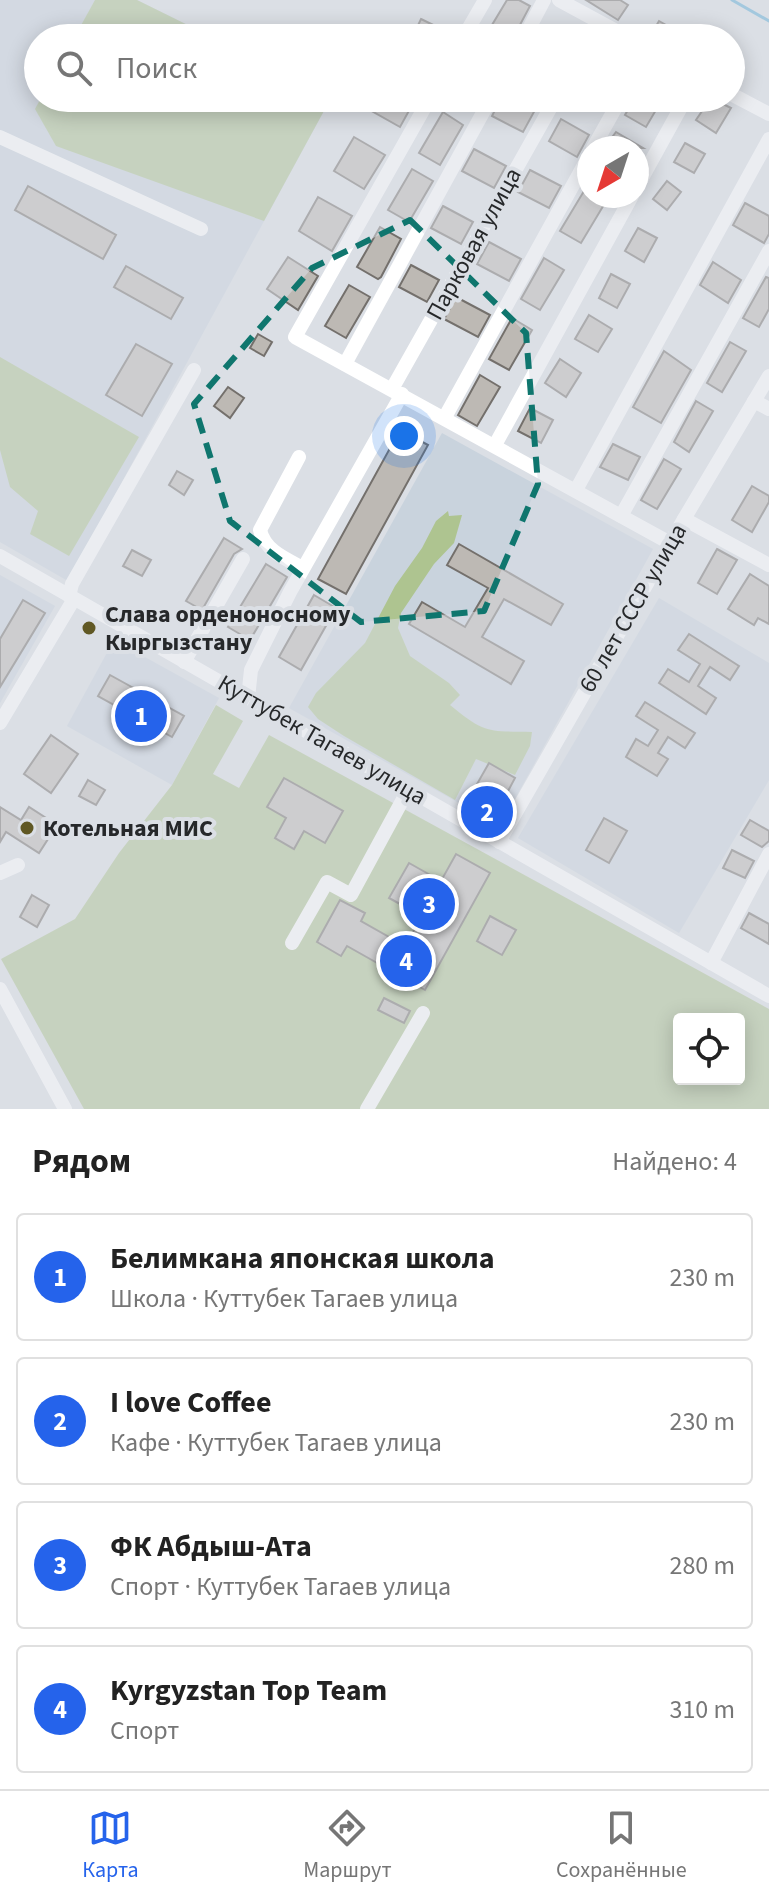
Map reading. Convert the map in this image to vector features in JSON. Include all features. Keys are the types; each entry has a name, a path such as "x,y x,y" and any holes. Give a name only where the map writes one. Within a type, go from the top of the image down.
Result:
{"street":[{"path":"471,24 485,0"},
{"path":"531,24 544,0"},
{"path":"559,0 603,24"},
{"path":"745,101 769,114"},
{"path":"422,112 295,337 670,543"},
{"path":"345,364 483,112"},
{"name":"Парковая улица","path":"248,698 251,670 303,568 548,112"},
{"path":"600,136 613,112"},
{"path":"649,165 678,112"},
{"path":"0,137 201,229"},
{"path":"576,490 769,139"},
{"path":"445,417 577,178"},
{"path":"495,445 625,208"},
{"path":"621,516 769,251"},
{"path":"0,723 72,584 194,370"},
{"name":"60 лет СССР улица","path":"499,842 769,376"},
{"path":"754,401 769,409"},
{"path":"299,457 260,530 263,540 277,554 303,568"},
{"path":"684,519 769,565"},
{"name":"Куттубек Тагаев улица","path":"0,556 769,996"},
{"path":"184,662 243,559"},
{"path":"292,943 327,882 351,895 408,790"},
{"path":"711,963 769,854"},
{"path":"0,873 18,865"},
{"path":"0,989 65,1109"},
{"path":"367,1109 423,1013"}],"highlighted area":[{"path":"410,220 526,333 538,484 484,611 361,622 230,521 194,404 312,268"}],"shaded area":[{"path":"0,0 137,0 186,24 24,24 24,112 323,112 68,581 0,542"},
{"path":"442,433 653,549 500,826 289,708"},
{"path":"0,575 55,606 0,703"},
{"path":"659,598 769,663 769,780 679,933 518,838"},
{"path":"114,640 219,698 172,785 67,726"}],"green space":[{"path":"95,0 137,0 186,24 82,24"},
{"path":"37,112 323,112 264,221 56,146"},
{"path":"0,357 139,437 69,556 30,534 38,511 10,487 0,450"},
{"path":"448,511 449,516 462,515 454,543 434,564 401,613 398,628 410,656 449,683 460,695 450,705 488,729 532,732 530,746 515,775 476,759 455,800 344,736 318,719 308,707 316,693 365,643 395,586 422,548 436,521"},
{"path":"216,705 243,721 213,774 239,788 269,735 769,1009 769,1109 84,1109 1,959 75,919 119,853 172,785"}],"building":[{"path":"507,0 519,0 530,6 520,24 493,24"},
{"path":"586,0 620,0 628,5 618,20"},
{"path":"374,112 408,112 400,127"},
{"path":"443,112 463,125 440,165 419,153"},
{"path":"494,112 534,112 523,132 492,116"},
{"path":"627,112 655,112 646,127 625,115"},
{"path":"701,112 729,112 716,133 696,120"},
{"path":"561,119 589,135 577,136 577,157 549,141"},
{"path":"354,137 385,155 364,189 334,171"},
{"path":"685,143 705,154 694,173 674,162"},
{"path":"474,149 506,166 494,188 462,171"},
{"path":"412,169 433,181 409,222 388,210"},
{"path":"530,170 561,186 549,208 518,192"},
{"path":"667,181 681,192 667,210 653,199"},
{"path":"28,186 116,235 103,259 15,210"},
{"path":"318,197 352,216 332,251 299,231"},
{"path":"577,203 577,208 602,208 581,243 560,231"},
{"path":"745,203 769,216 769,234 764,243 733,225"},
{"path":"443,206 473,222 461,244 431,228"},
{"path":"380,227 401,239 378,279 357,267"},
{"path":"638,228 657,238 644,262 625,251"},
{"path":"489,242 521,259 509,281 477,264"},
{"path":"288,257 318,276 298,310 267,289"},
{"path":"544,258 564,270 540,310 521,299"},
{"path":"713,262 741,280 728,303 700,285"},
{"path":"411,265 439,280 427,302 399,287"},
{"path":"126,266 183,298 171,319 114,287"},
{"path":"611,274 630,284 617,308 599,298"},
{"path":"766,277 769,278 769,309 759,327 743,318"},
{"path":"349,285 370,297 346,338 325,326"},
{"path":"456,297 490,315 478,337 444,319"},
{"path":"589,315 612,329 598,352 575,339"},
{"path":"512,318 532,330 509,370 489,359"},
{"path":"258,334 272,342 264,356 250,348"},
{"path":"730,342 746,351 722,392 707,383"},
{"path":"136,344 172,364 142,416 106,395"},
{"path":"664,351 691,370 661,423 633,407"},
{"path":"560,359 581,373 566,397 545,383"},
{"path":"480,375 500,387 477,426 458,415"},
{"path":"228,387 244,398 230,418 214,406"},
{"path":"696,401 713,411 689,452 674,442"},
{"path":"530,408 553,420 541,443 518,431"},
{"path":"400,430 428,445 346,594 318,579"},
{"path":"613,444 640,457 628,480 600,467"},
{"path":"664,459 681,469 657,509 641,500"},
{"path":"177,471 193,480 184,495 169,485"},
{"path":"752,486 769,496 769,502 752,532 732,520"},
{"path":"224,538 242,549 234,554 202,610 186,601"},
{"path":"459,544 563,604 551,625 504,599 482,637 524,661 511,684 409,624 422,602 465,627 488,588 447,565"},
{"path":"717,549 737,560 717,594 698,583"},
{"path":"132,550 151,560 142,576 123,566"},
{"path":"266,564 287,577 250,640 228,627"},
{"path":"750,574 769,586 769,624 758,618 754,625 728,609"},
{"path":"314,595 336,608 301,670 279,657"},
{"path":"23,600 45,613 0,687 0,639"},
{"path":"689,634 739,666 730,680 710,667 698,686 716,698 706,714 659,683 668,669 689,682 700,664 678,650"},
{"path":"110,675 184,716 172,737 98,696"},
{"path":"645,702 695,733 685,748 668,737 658,753 668,759 657,776 626,757 636,739 648,746 658,730 636,716"},
{"path":"51,735 78,754 51,793 24,774"},
{"path":"489,763 515,778 500,806 473,791"},
{"path":"284,778 343,811 325,843 304,831 294,849 275,838 286,818 267,807"},
{"path":"88,780 105,790 96,805 79,796"},
{"name":"Котельная МИС","path":"0,807 21,820 29,807 57,825 39,853 6,832 0,842"},
{"path":"604,818 627,831 609,863 586,850"},
{"path":"750,820 769,831 769,841 762,847 741,835"},
{"path":"732,850 754,861 745,878 723,868"},
{"path":"456,854 490,873 425,990 347,946 341,956 317,942 340,900 365,913 361,921 405,946 422,916 389,898 409,863 441,881"},
{"path":"32,895 49,905 37,927 20,917"},
{"path":"749,913 769,924 769,944 741,928"},
{"path":"490,916 516,930 502,955 477,941"},
{"path":"384,998 410,1011 404,1023 378,1010"}],"waterway":[{"path":"732,0 769,21"}],"place":[{"name":"Слава орденоносному Кыргызстану","path":"89,628"},
{"name":"Белимкана японская школа","path":"141,716"},
{"name":"I love Coffee","path":"487,812"},
{"name":"Котельная МИС","path":"27,828"},
{"name":"ФК Абдыш-Ата","path":"429,904"},
{"name":"Kyrgyzstan Top Team","path":"406,961"}]}
